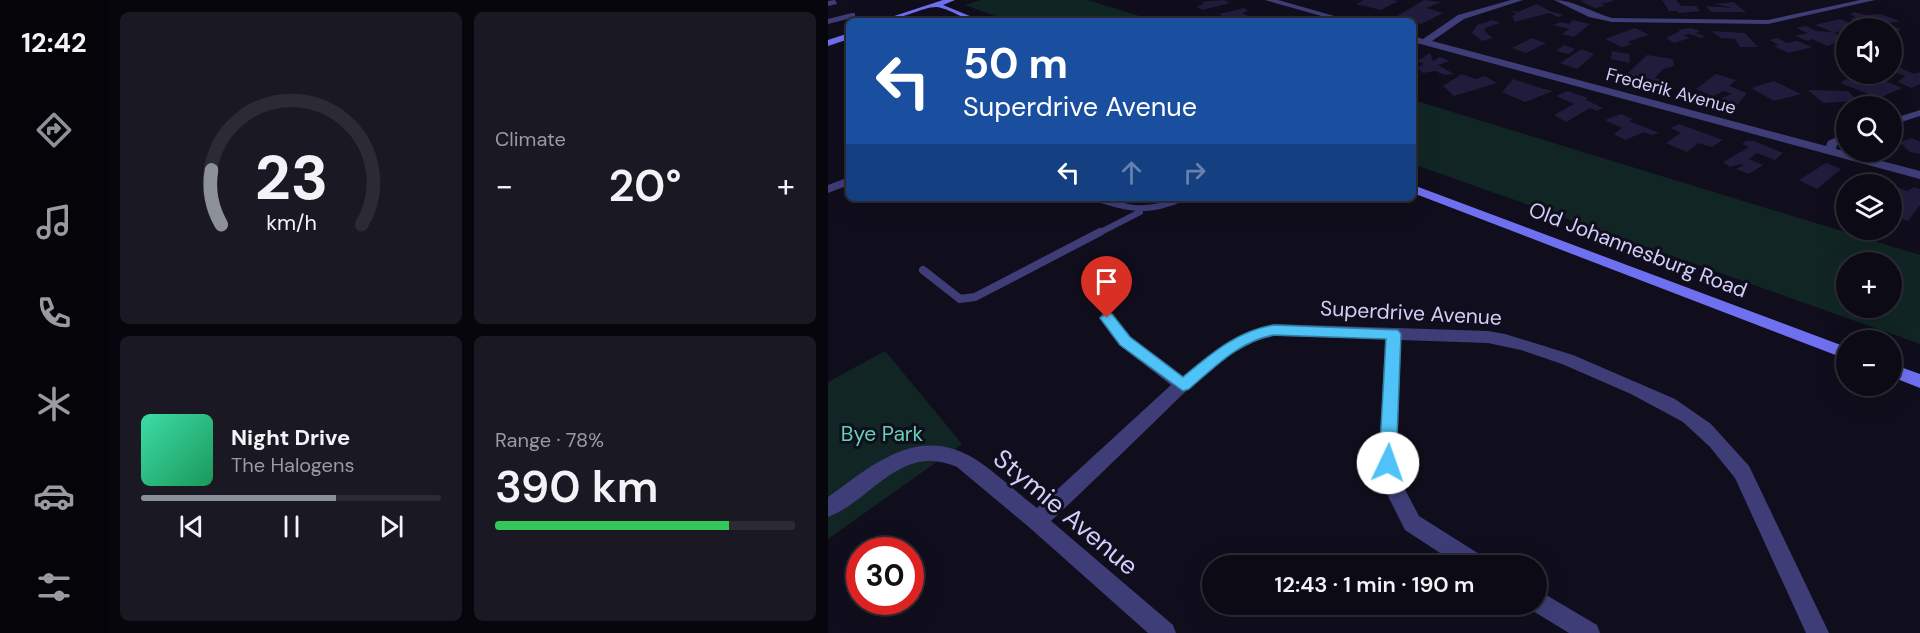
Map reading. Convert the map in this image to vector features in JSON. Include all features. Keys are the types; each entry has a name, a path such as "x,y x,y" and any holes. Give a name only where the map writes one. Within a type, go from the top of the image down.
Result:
{"main road":[{"path":"922,0 970,18"},
{"path":"906,18 951,0"},
{"path":"894,18 966,0"},
{"path":"828,38 846,33"},
{"path":"828,43 846,37"},
{"name":"Old Johannesburg Road","path":"1416,190 1836,349"},
{"path":"1902,374 1920,381"}],"street":[{"path":"1269,0 1337,18"},
{"path":"1425,42 1468,14 1519,0"},
{"path":"1558,0 1592,15 1612,20 1749,23 1786,19 1871,0"},
{"path":"828,22 852,15"},
{"name":"Frederik Avenue","path":"1416,40 1920,175"},
{"path":"1902,119 1920,113"},
{"path":"1830,150 1832,143 1836,141"},
{"path":"828,189 846,182"},
{"path":"1107,318 1125,341 1183,385"},
{"name":"Superdrive Avenue","path":"1038,521 1183,385 1231,346 1258,333 1274,330 1488,337 1517,341 1546,350 1666,402 1698,423 1726,449 1742,472 1818,633"},
{"path":"1394,334 1388,463 1392,484 1412,523 1463,555"},
{"name":"Stymie Avenue","path":"828,508 875,476 923,452 950,456 963,461 1038,521 1165,633"},
{"path":"1547,607 1589,633"}],"lane":[{"path":"1105,201 1140,212"},
{"path":"923,270 960,299 975,297 1140,212 1177,201"}],"green space":[{"path":"981,0 1087,0 1146,18 1001,18 965,5"},
{"path":"1416,101 1836,229 1836,240 1871,240 1920,255 1920,344 1902,338 1902,330 1881,330 1847,318 1902,318 1902,252 1836,252 1836,314 1416,165"},
{"name":"Bye Park","path":"885,351 962,444 828,539 828,382"}],"building":[{"path":"1224,0 1230,3 1202,10 1197,6 1204,4 1202,2"},
{"path":"1364,0 1398,1 1381,10 1356,4"},
{"path":"1424,0 1441,2 1426,8 1443,13 1421,24 1416,23 1416,18 1394,18"},
{"path":"1662,0 1676,0 1681,6 1696,6 1700,11 1679,13 1669,11"},
{"path":"1580,1 1613,1 1595,8"},
{"path":"1733,2 1746,12 1711,12 1706,6 1733,8 1715,4"},
{"path":"1537,4 1564,15 1558,17 1549,13 1515,22 1512,16 1517,14 1509,10 1518,12"},
{"path":"1244,8 1248,11 1242,13 1248,16 1242,18 1226,18 1219,14"},
{"path":"1854,12 1866,15 1880,14 1891,18 1852,18 1855,17 1850,14"},
{"path":"1493,20 1500,23 1485,28 1485,32 1493,38 1482,41 1472,33 1477,25"},
{"path":"1573,20 1590,24 1574,37 1562,34 1570,29 1553,25 1561,22 1569,24"},
{"path":"1836,20 1836,33 1835,33 1815,25"},
{"path":"1806,26 1816,31 1832,32 1836,34 1836,43 1827,46 1812,39 1808,41 1795,36 1808,33 1796,28"},
{"path":"1635,28 1649,35 1627,42 1632,44 1622,47 1605,39"},
{"path":"1691,28 1700,31 1695,33 1705,36 1701,38 1689,34 1684,35 1690,38 1674,43 1666,38 1680,31 1677,30"},
{"path":"1711,31 1745,33 1758,47 1740,47 1735,39 1721,38"},
{"path":"1532,38 1546,43 1526,53 1512,48"},
{"path":"1777,38 1787,43 1797,41 1812,47 1788,53 1774,46 1779,45 1769,40"},
{"path":"1564,45 1575,49 1569,54 1556,51"},
{"path":"1582,49 1594,54 1577,69 1560,63"},
{"path":"1612,51 1629,54 1630,63 1611,59"},
{"path":"1430,53 1433,61 1440,57 1450,61 1438,65 1454,74 1445,75 1435,71 1423,73 1417,68 1424,64 1417,61"},
{"path":"1647,55 1673,59 1674,66 1663,69 1655,78 1662,80 1659,84 1625,76"},
{"path":"1902,69 1914,74 1920,72 1920,84 1911,88 1902,84 1902,79 1905,76 1902,75"},
{"path":"1462,74 1475,79 1485,76 1497,83 1454,96 1443,86"},
{"path":"1716,74 1736,80 1729,86 1747,93 1737,105 1720,99 1732,94 1724,91 1713,96 1696,89"},
{"path":"1513,79 1553,91 1525,102 1502,92"},
{"path":"1774,81 1801,94 1774,101 1751,88"},
{"path":"1843,84 1893,84 1902,88 1884,96 1874,96"},
{"path":"1808,90 1848,91 1853,96 1836,96 1836,102 1823,103"},
{"path":"1567,91 1588,98 1586,100 1603,108 1597,111 1590,108 1566,122 1554,115 1574,104 1556,96"},
{"path":"1621,114 1633,119 1629,121 1659,133 1652,135 1644,132 1625,140 1614,134 1622,128 1605,120"},
{"path":"1679,124 1723,140 1712,147 1698,143 1687,152 1666,143 1681,133 1671,128"},
{"path":"1912,138 1920,142 1920,154 1910,152 1902,145 1902,141"},
{"path":"1746,141 1754,141 1783,153 1775,160 1757,153 1749,159 1763,165 1749,174 1736,169 1744,165 1730,167 1723,162 1749,147 1742,144"},
{"path":"1826,163 1841,169 1817,189 1799,180"},
{"path":"1914,187 1920,189 1920,205 1908,221 1902,219 1902,189 1907,191"}],"route":[{"path":"1107,318 1125,341 1183,385 1231,346 1258,333 1274,330 1394,334 1388,463"}]}
